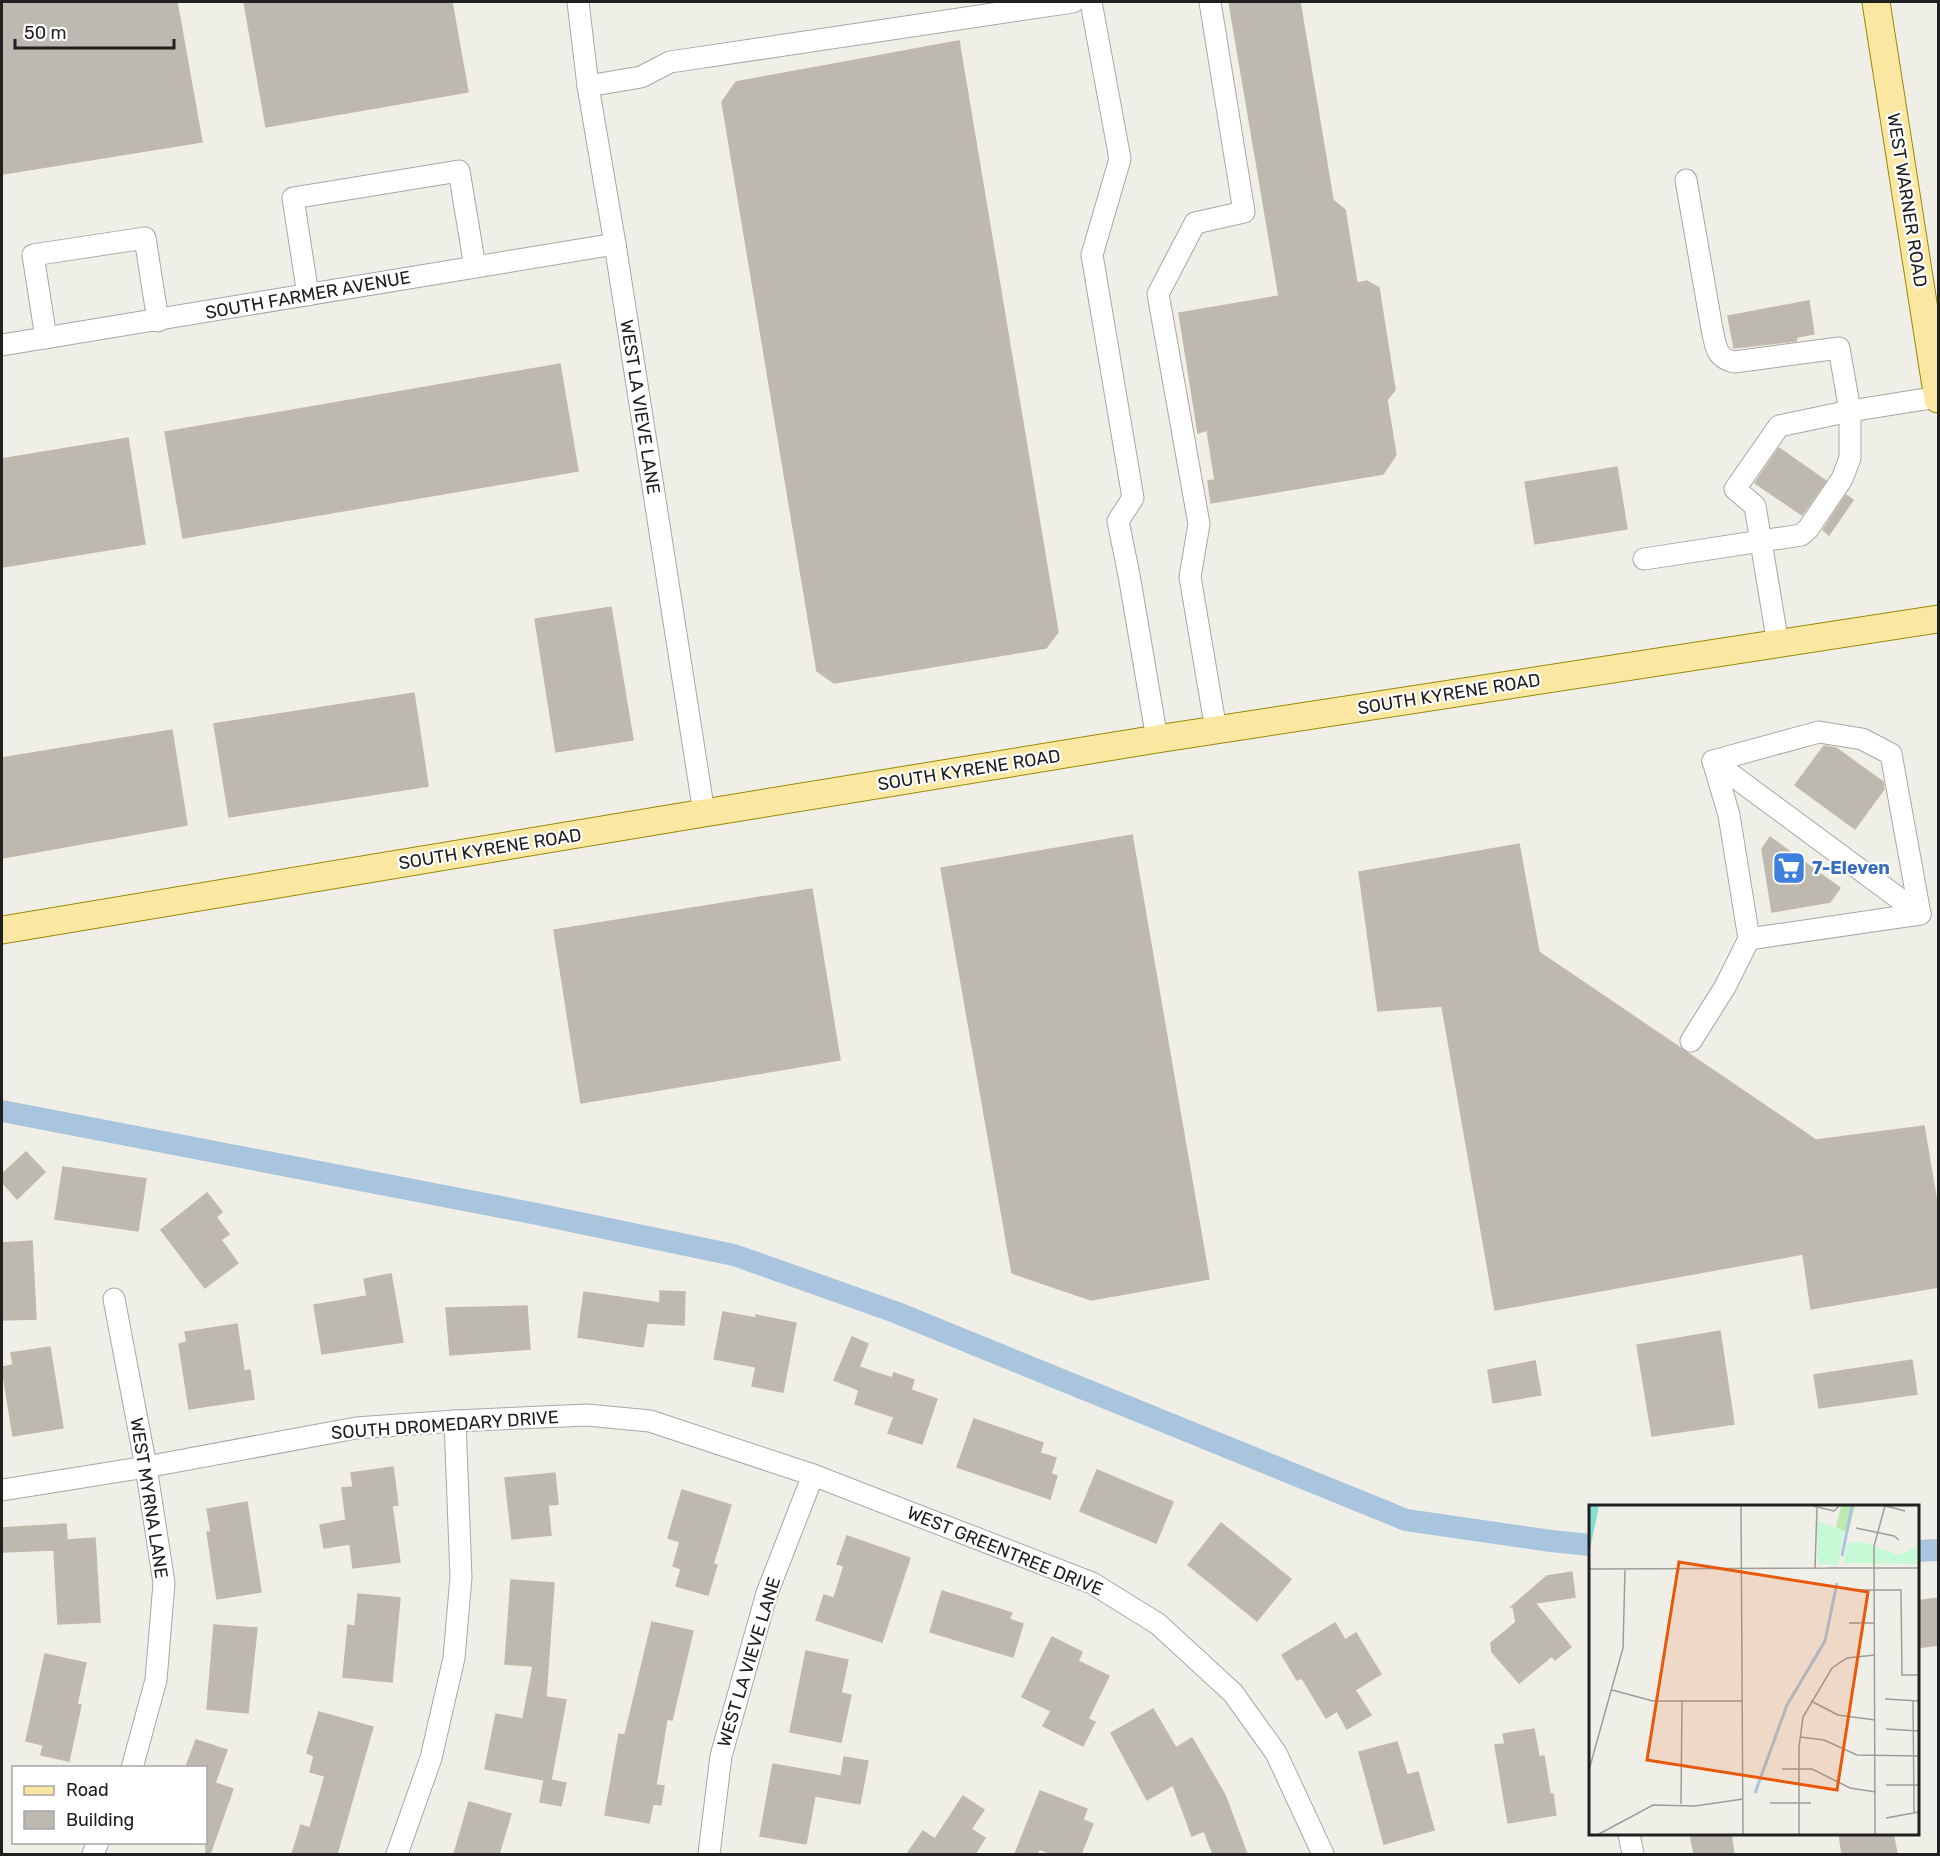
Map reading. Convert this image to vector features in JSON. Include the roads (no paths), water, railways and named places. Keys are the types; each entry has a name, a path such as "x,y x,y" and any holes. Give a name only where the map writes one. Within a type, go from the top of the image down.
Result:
{"main road":[{"name":"WEST WARNER ROAD","path":"1876,2 1938,398"},
{"name":"SOUTH KYRENE ROAD","path":"2,930 1157,739 1938,619"}],"street":[{"name":"WEST LA VIEVE LANE","path":"578,2 588,86 704,813"},
{"path":"588,86 641,77 670,62 1073,2"},
{"path":"1090,2 1120,159 1092,255 1132,498 1118,520 1157,739"},
{"path":"1210,2 1244,213 1195,223 1158,294 1199,524 1190,578 1216,730"},
{"path":"308,296 293,198 459,171 475,267"},
{"path":"1644,559 1801,535 1808,529 1842,479 1850,458 1850,411 1839,348 1734,363 1724,360 1717,351 1686,180"},
{"path":"46,338 33,255 145,238 158,321"},
{"name":"SOUTH FARMER AVENUE","path":"2,345 615,244"},
{"path":"1778,644 1755,506 1735,489 1779,426 1850,411 1938,398"},
{"path":"1713,761 1819,732 1862,739 1891,754 1920,914"},
{"path":"1713,761 1920,914"},
{"path":"1691,1041 1725,987 1749,939 1729,816 1713,761"},
{"path":"1749,939 1920,914"},
{"name":"WEST MYRNA LANE","path":"114,1299 146,1467 164,1583 156,1680 132,1766"},
{"name":"SOUTH DROMEDARY DRIVE","path":"2,1490 146,1467 356,1428 587,1415 650,1421 813,1475"},
{"path":"397,1854 431,1758 454,1658 461,1577 454,1421"},
{"name":"WEST LA VIEVE LANE","path":"709,1854 721,1756 767,1593 813,1475"},
{"name":"WEST GREENTREE DRIVE","path":"813,1475 1092,1583 1158,1624 1233,1693 1252,1718 1276,1753 1323,1854"},
{"path":"1629,1835 1633,1854"}],"waterway":[{"path":"2,1111 537,1214 734,1255 895,1312 1406,1520 1589,1545"},
{"path":"1919,1551 1938,1550"}],"place":[{"name":"7-Eleven","path":"1789,868"}]}
